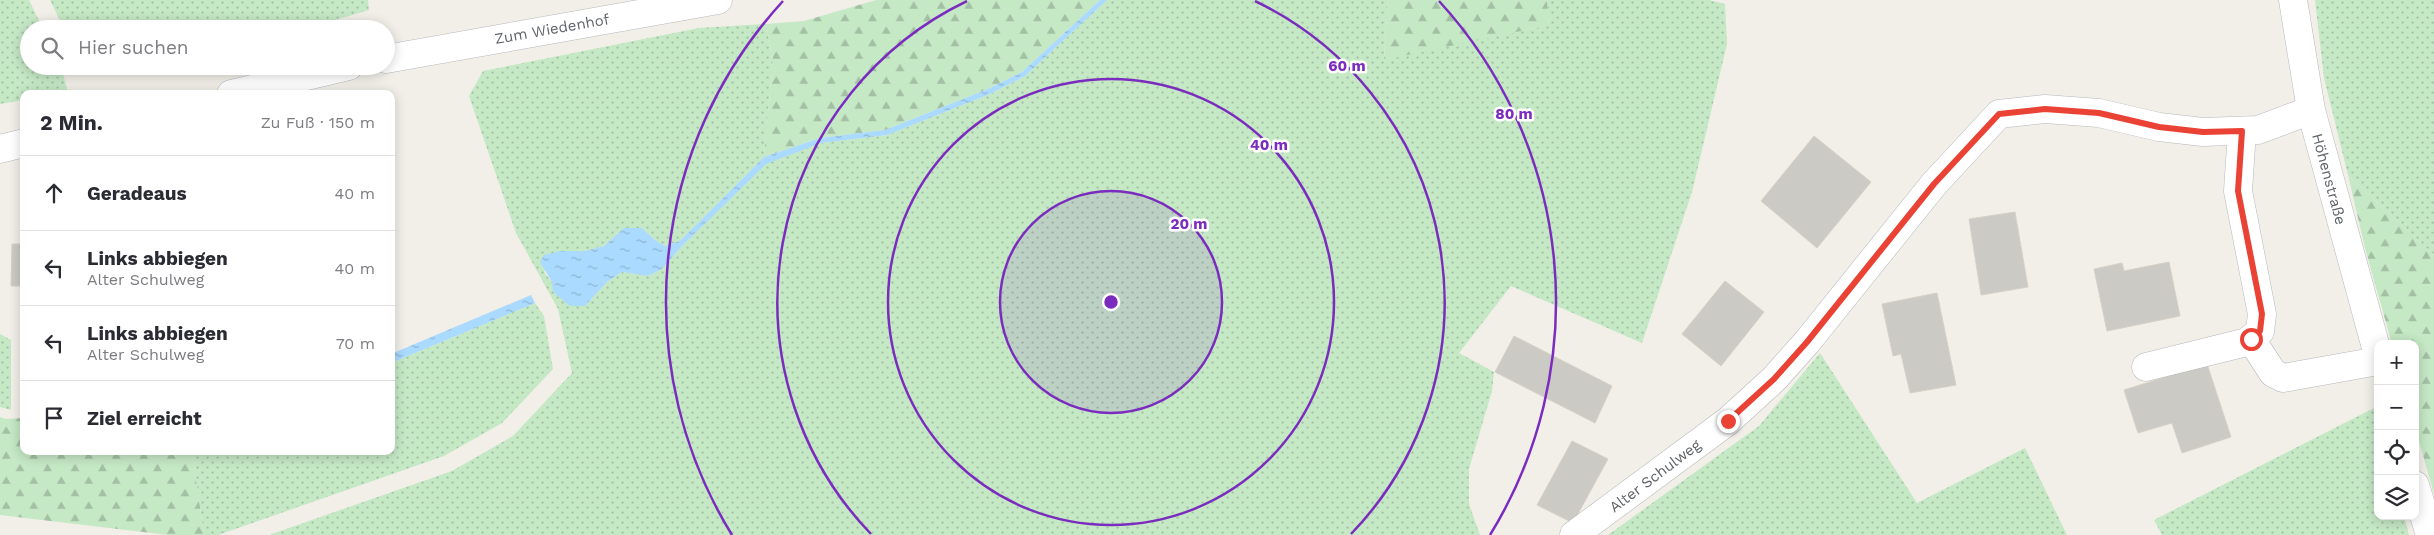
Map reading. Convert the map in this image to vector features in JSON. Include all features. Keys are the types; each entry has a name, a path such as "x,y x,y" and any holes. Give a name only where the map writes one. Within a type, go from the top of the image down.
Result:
{"street":[{"name":"Zum Wiedenhof","path":"395,57 718,0"},
{"name":"Höhenstraße","path":"2293,0 2311,110 2374,340"},
{"path":"248,90 311,75"},
{"name":"Alter Schulweg","path":"1574,535 1728,421 1774,379 1807,342 1934,184 1999,114 2045,109 2099,113 2159,127 2203,132 2258,130 2311,110"},
{"path":"2146,367 2247,342 2260,331 2262,314 2238,191 2242,131"},
{"path":"0,149 20,144"},
{"path":"2251,339 2273,373 2283,378 2374,362"},
{"path":"2419,498 2430,535"}],"green space":[{"path":"0,0 29,0 39,20 20,20 20,75 63,75 67,90 20,90 20,101 0,104"},
{"path":"50,0 368,0 369,10 335,20 60,20"},
{"path":"876,0 1100,0 1022,72 988,89 885,130 820,138 764,157 773,59 766,24 804,21"},
{"path":"1107,0 1388,0 1384,59 1549,25 1547,0 1709,0 1725,4 1727,44 1692,192 1642,343 1511,286 1459,353 1494,372 1492,391 1469,469 1469,504 1480,535 269,535 452,471 513,436 572,373 558,309 516,233 469,96 483,71 699,28 766,24 773,59 764,157 680,241 665,246 642,228 624,228 604,246 585,251 560,251 544,272 552,282 585,306 607,282 622,272 648,276 662,269 682,246 766,163 821,143 887,135 990,94 1025,76"},
{"path":"1388,0 1547,0 1549,25 1384,60"},
{"path":"2315,0 2434,0 2434,255 2348,175 2324,78"},
{"path":"2348,175 2434,255 2434,494 2419,441 2419,340 2391,340 2365,248"},
{"path":"535,303 544,316 553,369 502,423 444,456 218,535 204,535 193,455 395,455 395,361"},
{"path":"0,334 11,340 11,410 0,407"},
{"path":"1820,353 1917,503 2025,448 2067,535 1608,535 1759,426"},
{"path":"2374,408 2374,520 2405,520 2409,535 2162,535 2154,520"},
{"path":"0,417 6,419 20,418 20,455 193,455 204,535 168,535 0,515"}],"water":[{"path":"1100,0 1107,0 1025,76 990,94 887,135 821,143 766,164 682,246 662,269 648,276 622,272 607,282 585,306 570,306 553,292 552,282 540,262 544,255 560,251 585,251 604,246 624,228 642,228 665,246 680,241 764,157 820,138 885,130 988,89 1022,72"},
{"path":"531,295 535,303 395,361 395,352"}],"building":[{"path":"1814,136 1871,182 1817,248 1761,201"},
{"path":"2015,212 2028,287 1981,295 1969,219"},
{"path":"12,244 20,244 20,286 11,286"},
{"path":"2169,262 2180,316 2107,331 2094,269 2122,263 2124,271"},
{"path":"1725,281 1764,312 1721,366 1682,334"},
{"path":"1937,293 1956,385 1910,393 1901,354 1893,356 1882,304"},
{"path":"1514,336 1612,386 1595,423 1495,372"},
{"path":"2207,364 2231,437 2182,453 2172,423 2138,433 2124,390"},
{"path":"1572,441 1608,459 1573,523 1537,505"}],"route":[{"path":"1728,421 1774,379 1807,342 1934,184 1999,114 2045,109 2099,113 2159,127 2203,132 2242,131 2238,191 2262,314 2260,331 2251,339"}]}
